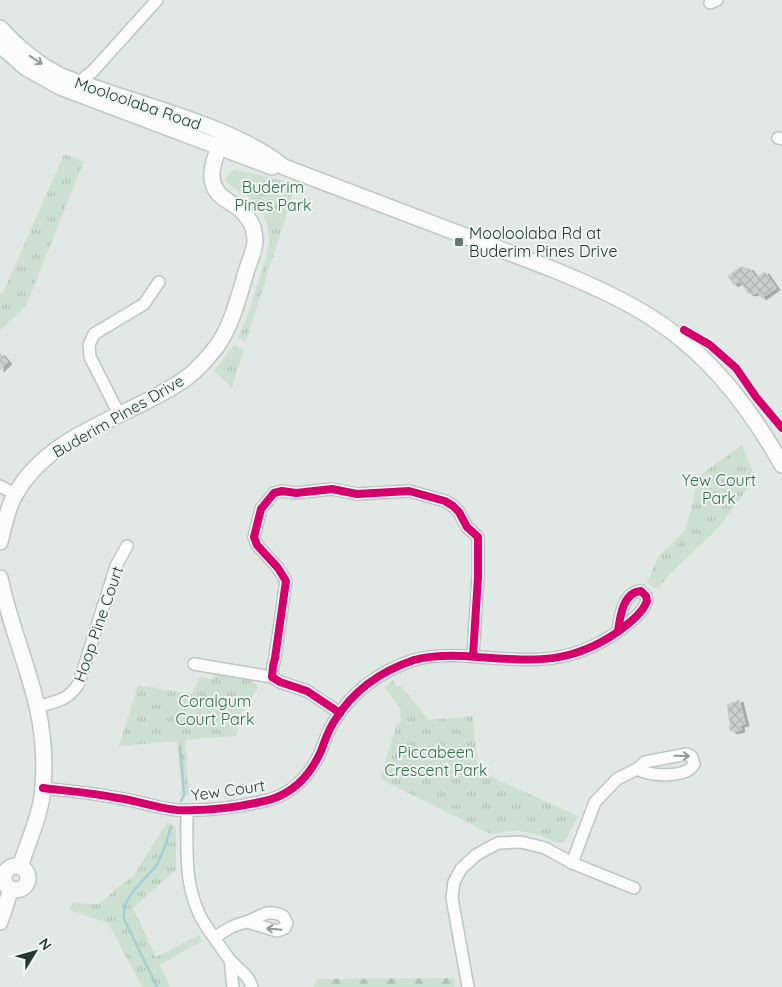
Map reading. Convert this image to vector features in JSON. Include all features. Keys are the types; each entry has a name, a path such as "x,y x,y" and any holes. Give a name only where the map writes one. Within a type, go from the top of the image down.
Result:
{"main road":[{"name":"Mooloolaba Road","path":"0,28 21,50 59,75 222,140"},
{"name":"Mooloolaba Road","path":"0,45 26,68 43,79 76,94 125,112 271,156 284,166 593,286 630,305 664,326 699,355 777,442 782,465"},
{"path":"82,83 89,94 119,105 125,112"},
{"name":"Buderim Pines Drive","path":"0,542 7,513 15,494 40,463 66,444 183,380 202,364 222,337 235,310 255,243 254,230 247,216 241,209 219,195 212,184 212,170 222,140"},
{"path":"0,578 4,599 37,706 43,745 43,788 34,826 20,867"},
{"path":"12,866 23,868 27,875 27,882 22,888 11,889 6,885 2,873 12,866"},
{"path":"0,922 11,889"}],"street":[{"path":"82,83 85,77 92,72 157,0"},
{"path":"92,72 98,89"},
{"path":"119,414 90,357 89,344 94,334 144,304 159,282"},
{"path":"0,486 15,494"},
{"path":"272,676 286,581 278,568 257,545 254,537 261,509 274,493 282,491 296,493 332,489 357,494 409,492 446,501 459,512 467,527 478,537 478,577 473,656"},
{"name":"Hoop Pine Court","path":"37,706 66,699 79,684 116,566 127,546"},
{"name":"Yew Court","path":"43,788 187,810 260,802 286,793 301,782 312,769 330,729 340,713 359,691 379,676 394,668 426,658 445,656 530,660 557,658 593,647 618,631"},
{"path":"194,664 272,676 280,682 307,691 340,713"},
{"path":"572,863 595,802 617,779 637,769"},
{"path":"187,810 189,888 201,917 230,960 246,975 252,987"},
{"path":"468,987 452,898 454,882 461,869 476,855 498,843 521,842 545,848 572,863 634,888"},
{"path":"215,938 231,926 247,922"},
{"path":"230,960 233,987"}],"green space":[{"path":"64,154 84,161 26,306 0,330 0,294 3,293"},
{"name":"Buderim Pines Park","path":"236,170 296,184 246,342 238,337 248,315 265,260 269,239 266,222 261,210 252,200 233,188 226,181 229,173"},
{"path":"234,345 244,350 232,388 214,371"},
{"name":"Yew Court Park","path":"742,445 755,478 720,526 667,577 659,588 654,588 647,582 658,557 686,529 699,476"},
{"name":"Coralgum Court Park","path":"216,674 251,680 257,685 257,690 242,712 236,736 185,740 189,795 178,795 182,791 177,741 119,746 138,685 192,694 200,677 211,679"},
{"name":"Piccabeen Crescent Park","path":"393,680 396,687 400,685 429,720 473,716 478,771 578,816 565,842 557,843 542,836 517,830 491,834 380,779 397,723 401,722 400,707 384,687"},
{"path":"167,822 176,829 176,870 133,908 156,957 199,935 202,941 160,965 170,987 142,987 108,923 69,910 72,903 98,904 134,875"},
{"path":"454,978 455,987 314,987 317,979"}],"building":[{"path":"742,266 745,270 749,268 756,278 765,272 776,288 762,298 758,292 748,293 740,281 734,285 728,276"},
{"path":"0,353 8,362 0,370"},
{"path":"739,700 745,724 740,725 741,730 733,732 729,727 727,705"}],"waterway":[{"path":"180,746 184,795 181,801"},
{"path":"157,987 124,919 124,910 130,896 159,860 171,827"}],"cycle path":[{"path":"684,330 710,345 736,368 756,397 782,428"},
{"path":"340,713 307,691 280,682 272,677 286,581 278,568 257,545 254,537 261,509 274,493 282,491 296,493 332,489 357,494 409,491 445,501 453,506 459,512 467,527 478,537 478,577 473,656"},
{"path":"43,788 109,796 177,810 219,809 270,799 289,791 304,778 316,761 330,728 342,710 359,691 390,670 414,660 438,656 535,659 552,658 584,650 619,631 639,614 647,601 646,596 641,591 635,592 626,600 621,612 618,631"}],"place":[{"name":"Mooloolaba Rd at Buderim Pines Drive","path":"459,242"}]}
